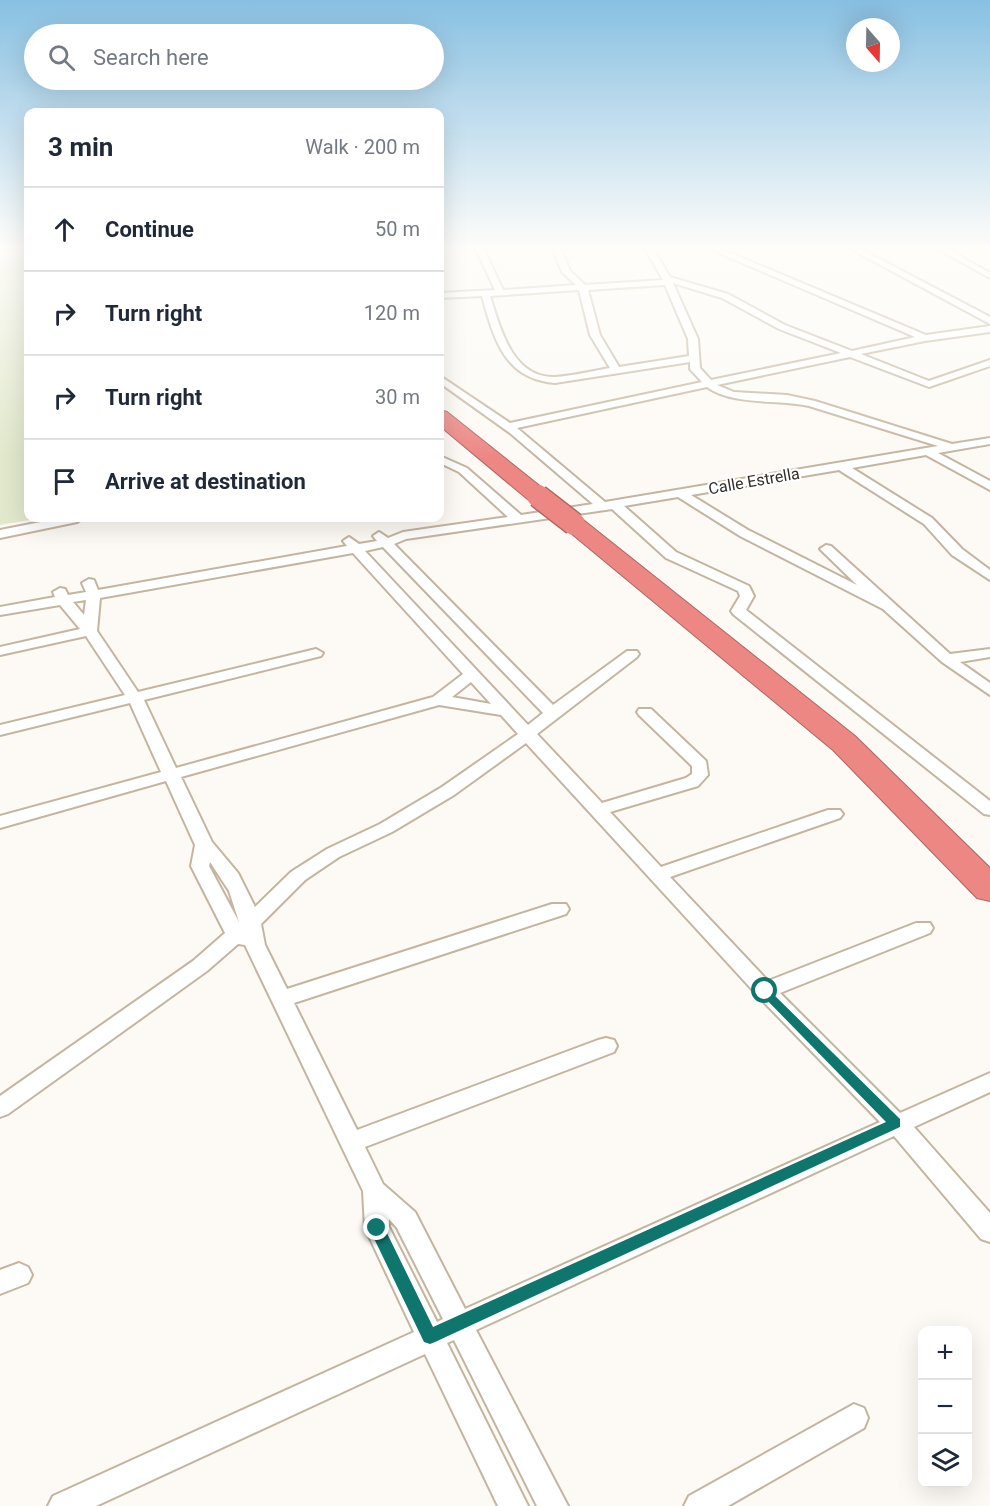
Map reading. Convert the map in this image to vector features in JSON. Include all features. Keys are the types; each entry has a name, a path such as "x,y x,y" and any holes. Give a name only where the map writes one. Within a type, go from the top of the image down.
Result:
{"highway":[{"path":"444,419 844,743 990,890"}],"street":[{"path":"493,317 505,352 519,367 537,379 555,380 693,358"},
{"path":"591,317 595,335 618,371"},
{"path":"684,317 693,339 695,369 719,391 734,395 800,400 951,448"},
{"path":"761,317 929,384 990,363"},
{"path":"877,317 926,338"},
{"path":"971,317 989,328"},
{"path":"507,427 926,338 989,328"},
{"path":"444,382 507,427 671,555 744,589 747,596 738,611 990,810"},
{"name":"Calle Estrella","path":"61,593 382,539 519,520 990,441"},
{"path":"928,452 990,486"},
{"path":"444,461 463,470 519,520"},
{"path":"842,466 928,521 957,552 990,576"},
{"path":"679,493 744,533 895,609"},
{"path":"0,534 58,522"},
{"path":"382,539 552,713"},
{"path":"352,544 765,991 896,1123 990,1231"},
{"path":"826,549 895,609 947,659 990,690"},
{"path":"90,631 91,588"},
{"path":"0,599 61,593"},
{"path":"0,611 61,593"},
{"path":"61,593 90,631 135,698 204,845 221,861 252,921"},
{"path":"0,651 90,631"},
{"path":"0,730 316,653"},
{"path":"947,659 990,653"},
{"path":"0,1107 245,940 252,921 298,876 317,862 386,828 448,791 528,734 552,713 632,654"},
{"path":"0,822 439,700 472,674"},
{"path":"439,700 506,711"},
{"path":"599,810 692,782 700,775 700,765 645,712"},
{"path":"659,874 834,814"},
{"path":"204,845 201,866 282,999 375,1191 405,1220 553,1506"},
{"path":"282,999 559,909"},
{"path":"765,991 923,928"},
{"path":"351,1142 606,1046"},
{"path":"63,1506 458,1323 990,1082"},
{"path":"375,1191 377,1228 513,1506"},
{"path":"699,1506 854,1418"}],"green space":[{"path":"0,317 24,317 24,521 0,525"}],"route":[{"path":"377,1228 430,1336 896,1123 765,991"}]}
